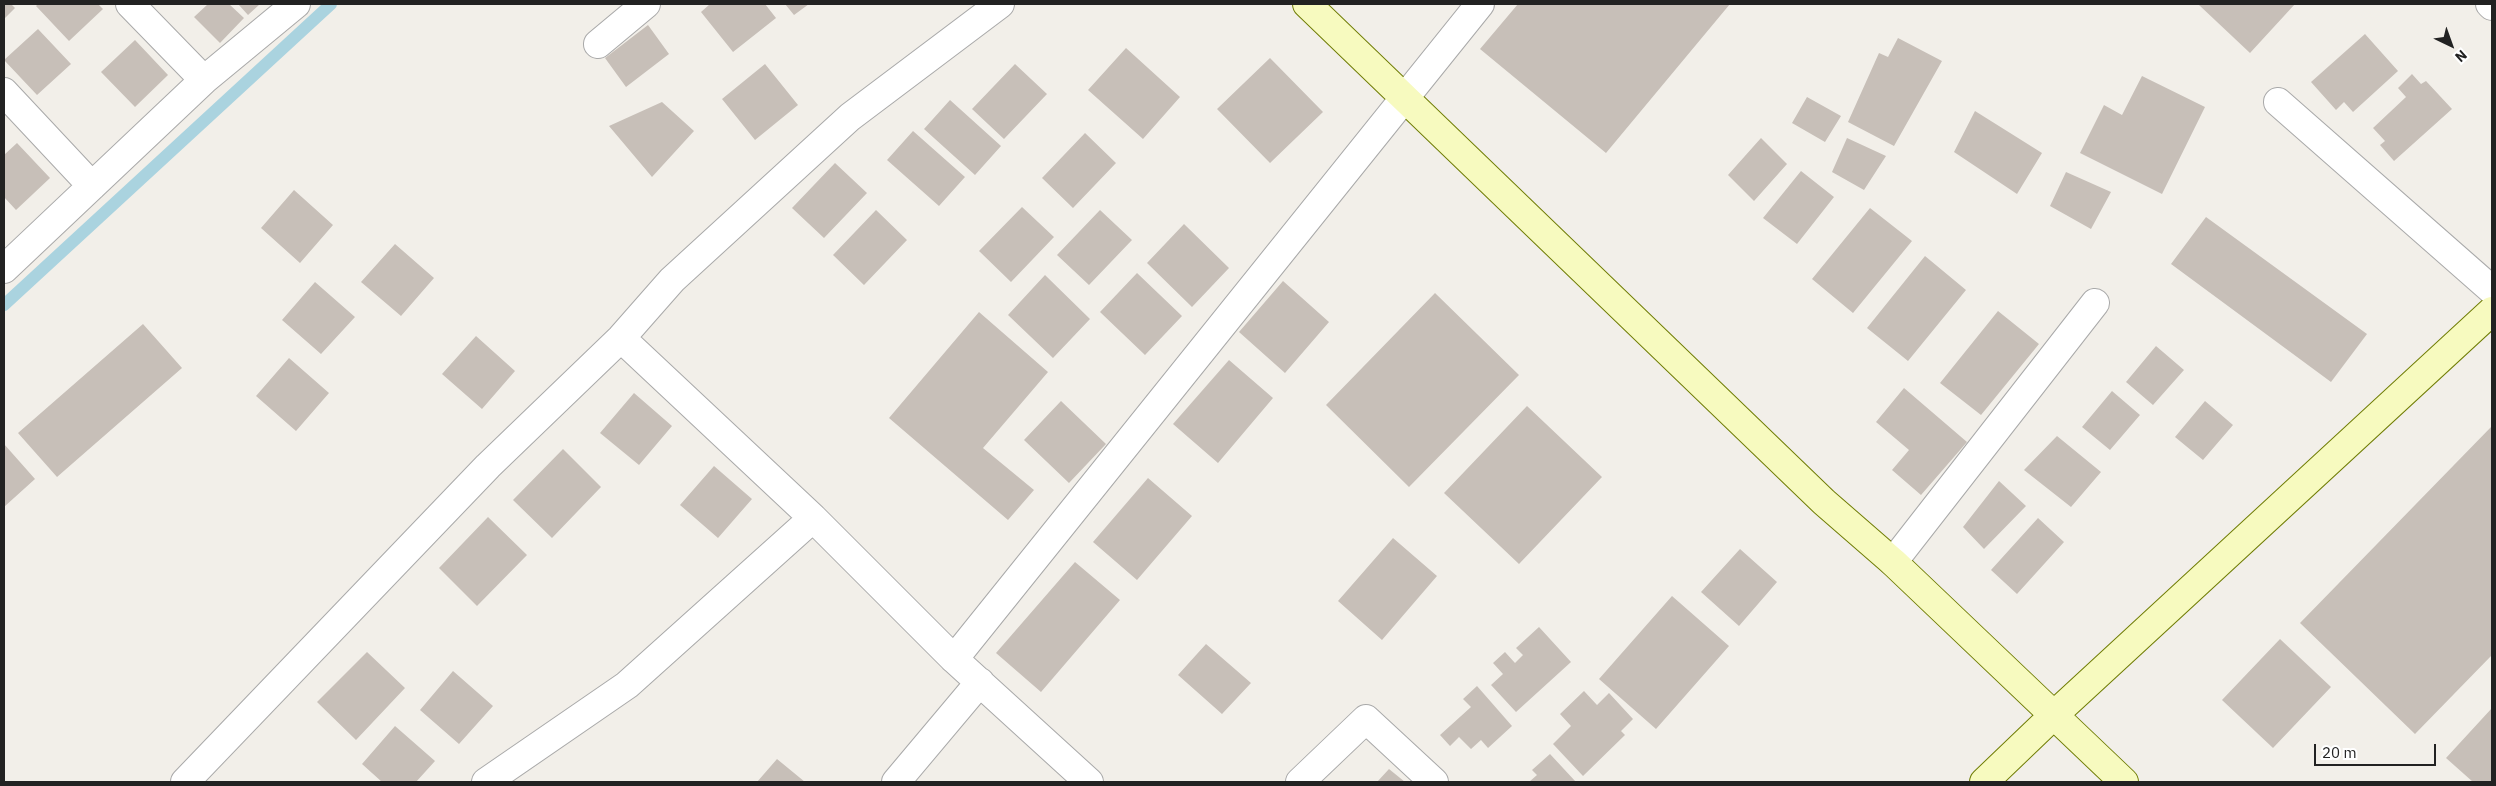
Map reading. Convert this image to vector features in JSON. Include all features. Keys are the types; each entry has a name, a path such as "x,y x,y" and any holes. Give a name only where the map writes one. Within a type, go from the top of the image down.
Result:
{"street":[{"path":"130,4 204,80"},
{"path":"4,269 204,80 296,4"},
{"path":"598,44 646,4"},
{"path":"185,782 488,466 621,338 672,280 850,117 1000,4"},
{"path":"1307,4 1406,97 1824,502 1893,562 2055,714 2124,782"},
{"path":"954,659 1480,4"},
{"path":"4,92 92,186"},
{"path":"2278,102 2492,290"},
{"path":"1893,562 2095,303"},
{"path":"1984,782 2055,714 2492,311"},
{"path":"621,338 813,518 954,659 1089,782"},
{"path":"486,782 627,685 813,518"},
{"path":"896,782 980,682"},
{"path":"1300,782 1366,719 1434,782"}],"building":[{"path":"4,4 11,4 15,8 4,19"},
{"path":"38,4 98,4 103,9 69,41 36,6"},
{"path":"208,4 229,4 244,18 220,43 194,17"},
{"path":"238,4 260,4 248,15"},
{"path":"710,4 765,4 776,18 733,52 701,12"},
{"path":"785,4 809,4 794,15"},
{"path":"1518,4 1730,4 1606,153 1480,49"},
{"path":"2200,4 2295,4 2250,53"},
{"path":"648,25 669,54 626,87 605,58"},
{"path":"38,29 71,64 37,95 4,60"},
{"path":"2365,34 2398,71 2353,112 2344,102 2336,110 2311,82"},
{"path":"1898,38 1942,61 1894,146 1848,122 1879,53 1888,57"},
{"path":"135,40 168,75 135,107 101,72"},
{"path":"1126,48 1180,97 1143,139 1088,90"},
{"path":"1270,58 1323,112 1270,163 1217,109"},
{"path":"765,64 798,105 755,140 722,99"},
{"path":"1015,64 1047,94 1004,139 972,109"},
{"path":"2412,74 2421,84 2426,81 2452,109 2394,161 2380,145 2385,141 2373,128 2406,97 2398,88"},
{"path":"2142,76 2205,107 2162,194 2080,153 2104,105 2122,115"},
{"path":"1807,97 1841,116 1825,142 1792,123"},
{"path":"950,100 1001,146 975,175 924,129"},
{"path":"662,102 694,131 652,177 609,126"},
{"path":"1975,111 2042,153 2017,194 1954,152"},
{"path":"913,131 965,177 939,206 887,160"},
{"path":"1085,133 1116,163 1073,208 1042,178"},
{"path":"1761,138 1787,164 1754,201 1728,175"},
{"path":"1847,138 1886,156 1864,190 1832,172"},
{"path":"17,143 50,178 16,210 4,197 4,155"},
{"path":"835,163 867,193 824,238 792,208"},
{"path":"1801,171 1834,197 1797,244 1763,218"},
{"path":"2066,172 2111,192 2091,229 2050,206"},
{"path":"294,190 333,225 300,263 261,228"},
{"path":"1022,207 1054,237 1011,282 979,251"},
{"path":"1870,208 1912,241 1853,313 1812,279"},
{"path":"876,210 907,240 864,285 833,255"},
{"path":"1100,210 1132,240 1089,285 1057,255"},
{"path":"2206,217 2367,334 2331,382 2171,264"},
{"path":"1184,224 1229,268 1192,307 1147,263"},
{"path":"395,244 434,278 401,316 361,282"},
{"path":"1925,256 1966,290 1908,361 1867,328"},
{"path":"1137,273 1182,316 1145,355 1100,312"},
{"path":"1045,275 1090,319 1053,358 1008,315"},
{"path":"1283,281 1329,322 1285,373 1239,332"},
{"path":"315,282 355,317 321,354 282,320"},
{"path":"1435,293 1519,375 1409,487 1326,405"},
{"path":"1998,311 2039,344 1981,415 1940,383"},
{"path":"979,312 1048,372 983,448 1034,490 1008,520 889,418"},
{"path":"143,324 182,368 57,477 18,433"},
{"path":"476,336 515,371 482,409 442,374"},
{"path":"2156,346 2184,370 2153,405 2126,382"},
{"path":"289,358 329,393 296,431 256,396"},
{"path":"1229,360 1273,398 1218,463 1173,424"},
{"path":"1904,388 1967,442 1921,495 1892,470 1909,450 1876,422"},
{"path":"2112,391 2140,415 2110,450 2082,427"},
{"path":"634,393 672,426 639,465 600,433"},
{"path":"1061,401 1106,444 1069,483 1024,440"},
{"path":"2205,401 2233,425 2203,460 2175,437"},
{"path":"1527,406 1602,477 1519,564 1444,493"},
{"path":"2492,426 2492,655 2415,734 2300,623"},
{"path":"2057,436 2101,472 2071,507 2024,470"},
{"path":"4,444 35,479 4,507"},
{"path":"563,449 601,487 552,538 513,500"},
{"path":"714,466 752,499 718,538 680,505"},
{"path":"1148,478 1192,516 1137,580 1093,542"},
{"path":"1999,481 2026,506 1984,549 1963,527"},
{"path":"488,517 527,555 477,606 439,568"},
{"path":"2038,518 2064,542 2017,594 1991,570"},
{"path":"1393,538 1437,576 1382,640 1338,601"},
{"path":"1740,549 1777,582 1739,626 1701,592"},
{"path":"1075,562 1120,600 1041,692 996,653"},
{"path":"1672,596 1729,646 1656,729 1599,679"},
{"path":"1539,627 1571,662 1516,712 1491,685 1503,674 1493,663 1505,652 1515,663 1523,655 1516,648"},
{"path":"2280,639 2331,687 2273,748 2222,700"},
{"path":"1206,644 1251,683 1222,714 1178,675"},
{"path":"367,652 405,688 356,740 317,702"},
{"path":"453,671 493,706 459,744 420,710"},
{"path":"1477,686 1512,726 1488,748 1481,740 1471,749 1459,737 1450,746 1440,735 1471,707 1463,699"},
{"path":"1584,691 1597,705 1609,693 1633,719 1621,731 1625,735 1583,776 1553,744 1571,726 1560,714"},
{"path":"2492,708 2492,782 2473,782 2446,758"},
{"path":"395,726 435,761 416,782 382,782 362,764"},
{"path":"1550,754 1576,782 1529,782 1537,775 1532,770"},
{"path":"777,759 805,782 757,782"},
{"path":"1389,769 1405,782 1377,782"}],"waterway":[{"path":"4,305 331,4"}]}
